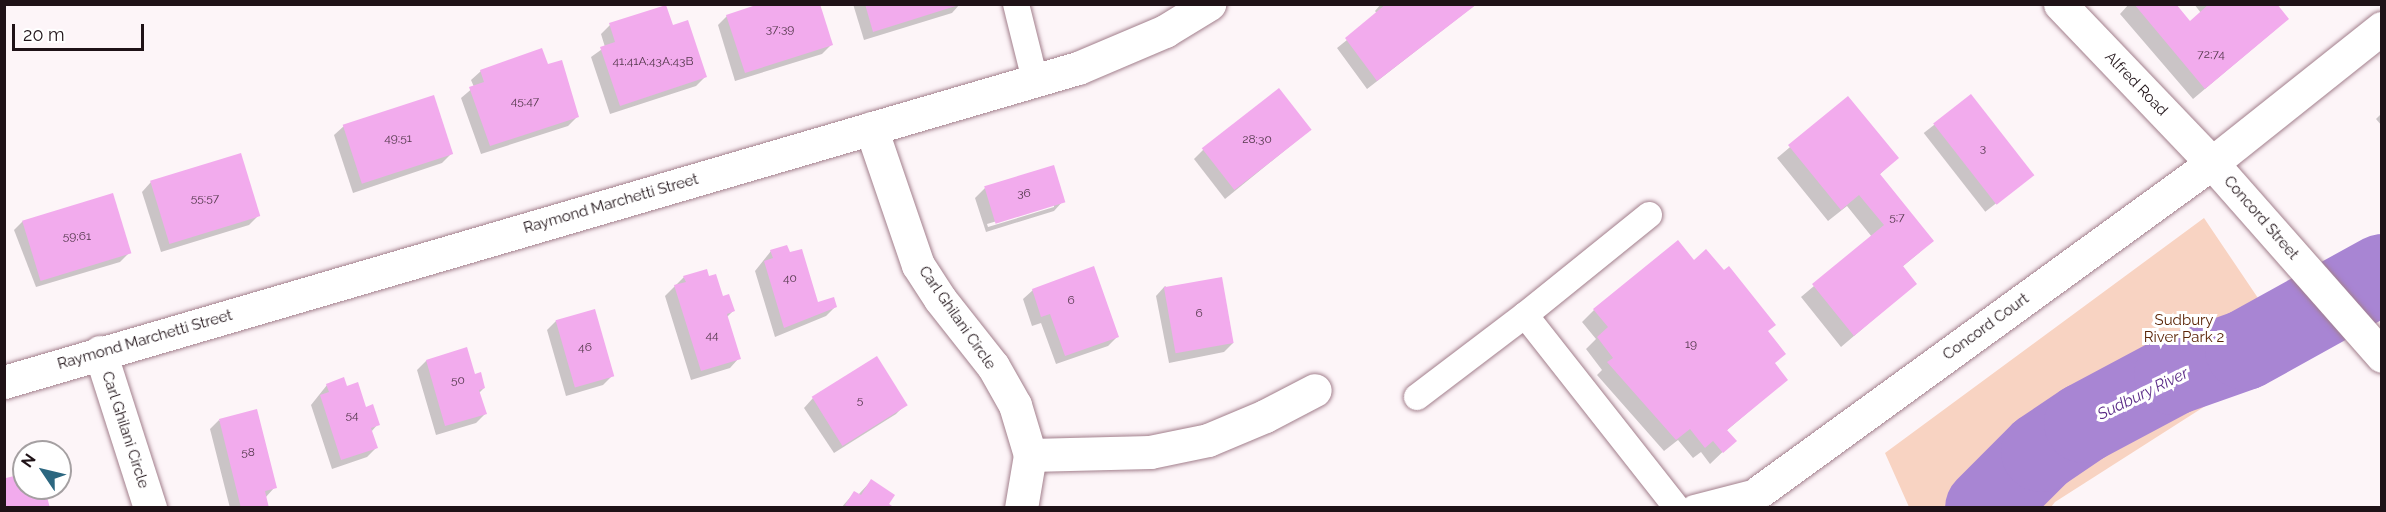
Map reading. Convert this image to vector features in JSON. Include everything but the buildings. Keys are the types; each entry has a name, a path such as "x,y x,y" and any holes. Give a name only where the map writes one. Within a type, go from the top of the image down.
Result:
{"street":[{"name":"Raymond Marchetti Street","path":"4,382 100,352 1078,68 1165,31 1209,4"},
{"name":"Alfred Road","path":"2060,4 2212,163"},
{"name":"Concord Street","path":"2380,353 2212,163 2382,28"},
{"name":"Carl Ghilani Circle","path":"871,128 918,265 940,299 993,366 1015,405 1030,455 1021,507"},
{"name":"Concord Court","path":"1760,491 2212,163"},
{"name":"Carl Ghilani Circle","path":"100,352 150,507"},
{"path":"1030,455 1150,452 1208,440 1265,416 1316,390"}],"lane":[{"path":"1016,4 1035,80"},
{"path":"1417,397 1525,315 1649,215"},
{"path":"1525,315 1677,507"},
{"path":"1694,507 1760,491"}],"green space":[{"name":"Sudbury River Park 2","path":"2204,218 2293,350 2055,502 2051,507 1909,507 1885,453"}],"waterway":[{"name":"Sudbury River","path":"1985,508 2041,452 2084,423 2174,375 2245,350 2382,274"}]}
